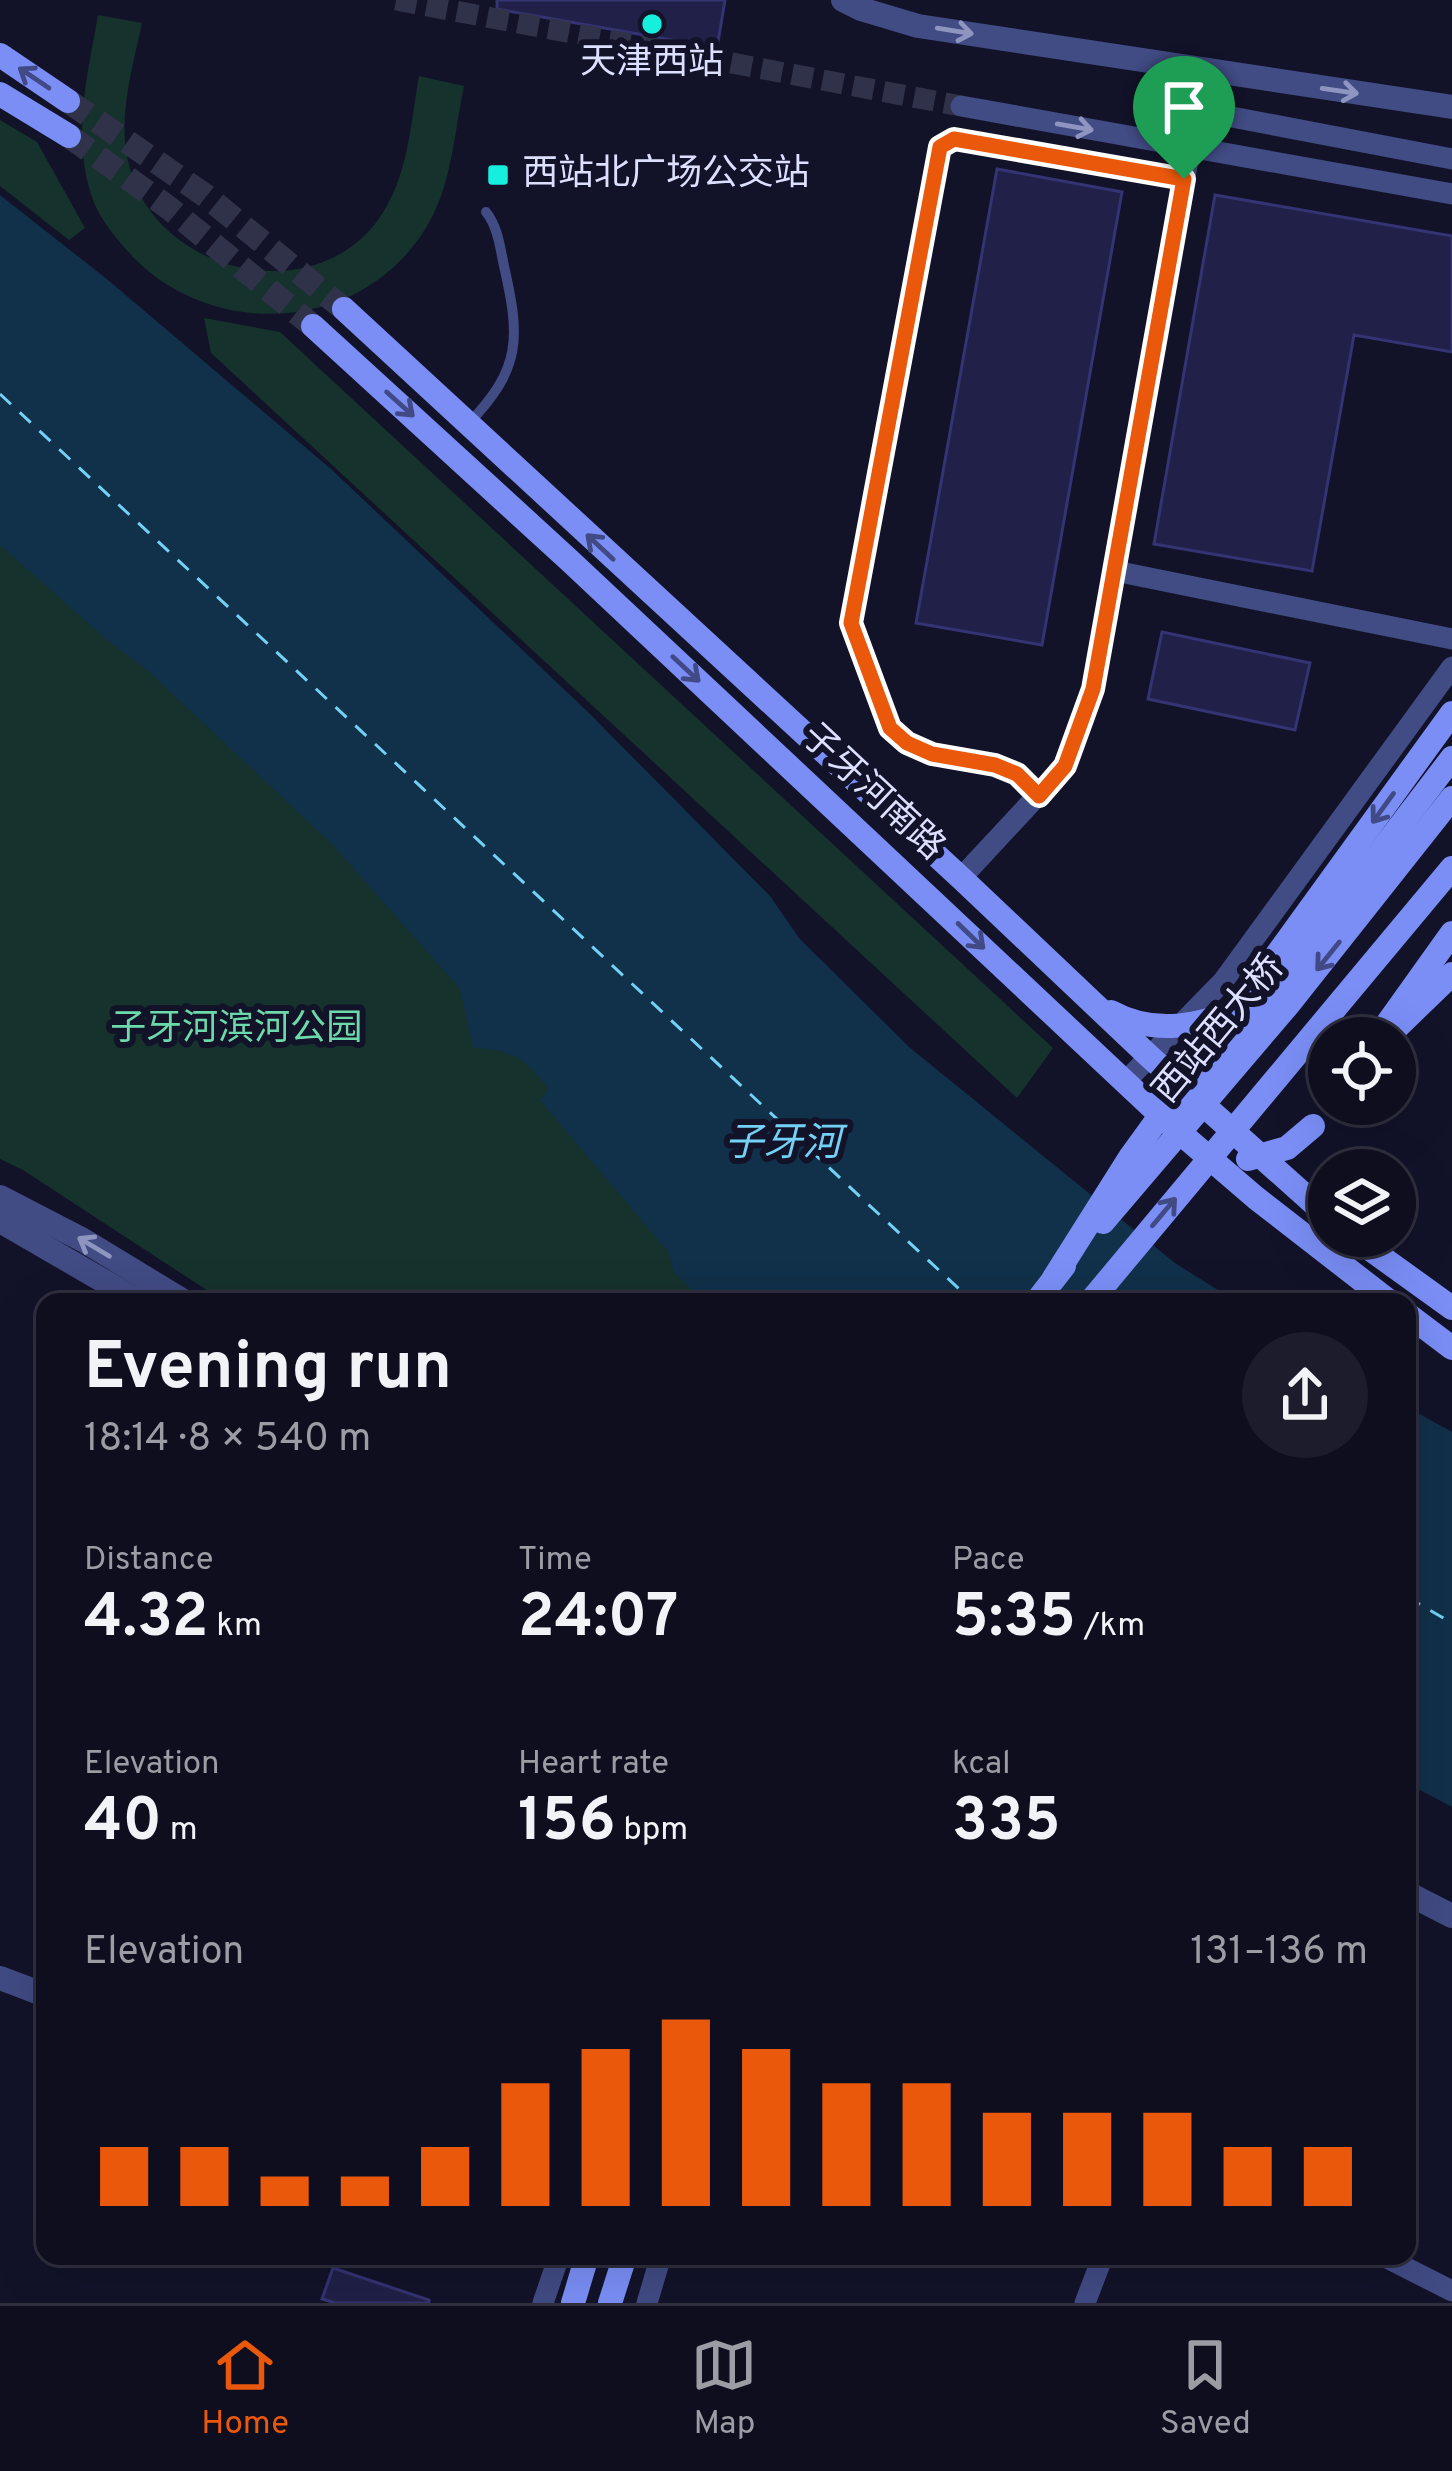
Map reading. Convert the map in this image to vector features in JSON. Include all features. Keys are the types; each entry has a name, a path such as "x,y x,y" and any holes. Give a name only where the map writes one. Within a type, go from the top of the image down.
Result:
{"main road":[{"path":"0,55 68,101"},
{"path":"0,94 69,136"},
{"name":"子牙河南路","path":"344,309 1308,1198"},
{"name":"子牙河南路","path":"314,326 1180,1133 1378,1293"},
{"path":"1054,1278 1131,1156 1452,713"},
{"path":"1270,1165 1219,1154 1180,1133 1194,1096 1452,758"},
{"name":"西站西大桥","path":"1043,1293 1288,1005 1452,798"},
{"name":"西站西大桥","path":"1098,1293 1452,868"},
{"path":"1396,1017 1452,933"},
{"path":"1405,1017 1452,974"},
{"path":"1087,997 1130,1021 1160,1027 1224,1016 1273,991"},
{"path":"1256,1198 1270,1165 1313,1125"},
{"path":"1381,1257 1452,1308"},
{"path":"1416,1321 1452,1348"},
{"path":"573,2303 584,2265"},
{"path":"610,2303 622,2265"}],"street":[{"path":"843,0 918,26 1452,107"},
{"path":"961,106 1452,194"},
{"path":"1190,109 1452,159"},
{"path":"962,878 1065,766 1093,689 1190,148"},
{"path":"1115,571 1452,639"},
{"path":"1125,1082 1224,980 1452,668"},
{"path":"0,1197 169,1293"},
{"path":"0,1221 124,1293"},
{"path":"1416,1898 1452,1916"},
{"path":"0,1978 36,1992"},
{"path":"543,2303 556,2265"},
{"path":"647,2303 658,2265"},
{"path":"1085,2303 1099,2265"},
{"path":"1401,2265 1452,2291"}],"lane":[{"path":"1039,796 1017,774 995,765 932,754 907,743 890,728 851,623 940,147 954,139 1184,179"},
{"path":"467,426 501,386 516,346 516,319 496,230 486,212"}],"green space":[{"path":"98,15 142,23 125,114 130,169 145,204 170,232 201,253 237,267 274,271 311,266 346,250 375,224 395,190 419,76 464,86 448,171 431,219 404,256 371,284 333,303 291,313 249,313 207,304 168,285 133,257 112,232 95,205 88,182 83,110"},
{"path":"0,120 37,142 85,228 69,240 0,186"},
{"path":"204,318 280,332 1053,1048 1017,1098 211,353"},
{"name":"子牙河滨河公园","path":"0,479 769,1293 211,1293 0,1159"}],"water":[{"name":"子牙河","path":"0,195 331,469 588,712 770,896 799,938 909,1047 1175,1263 1223,1293 694,1293 673,1271 669,1253 540,1100 549,1089 540,1078 509,1054 473,1048 460,989 332,844 147,670 0,545"},
{"path":"1416,1412 1452,1432 1452,1807 1416,1788"}],"building":[{"name":"天津西站","path":"497,0 725,0 717,48 497,9"},
{"path":"997,169 1122,192 1042,645 916,623"},
{"path":"1215,195 1452,236 1452,352 1354,335 1312,571 1154,544"},
{"path":"1162,632 1310,663 1295,730 1148,699"},
{"path":"333,2268 429,2300 429,2303 322,2299"}],"ferry route":[{"path":"0,394 963,1293"},
{"path":"1416,1602 1452,1623"}],"tunnel":[{"path":"396,0 961,106"},
{"path":"68,101 206,196 344,309"},
{"path":"69,136 169,208 313,326"}],"place":[{"name":"天津西站","path":"652,24"},
{"name":"西站北广场公交站","path":"498,175"}],"route":[{"path":"954,139 1184,179 1093,689 1065,766 1039,796 1017,774 995,765 932,754 907,743 890,728 851,623 940,147 954,139"}]}
